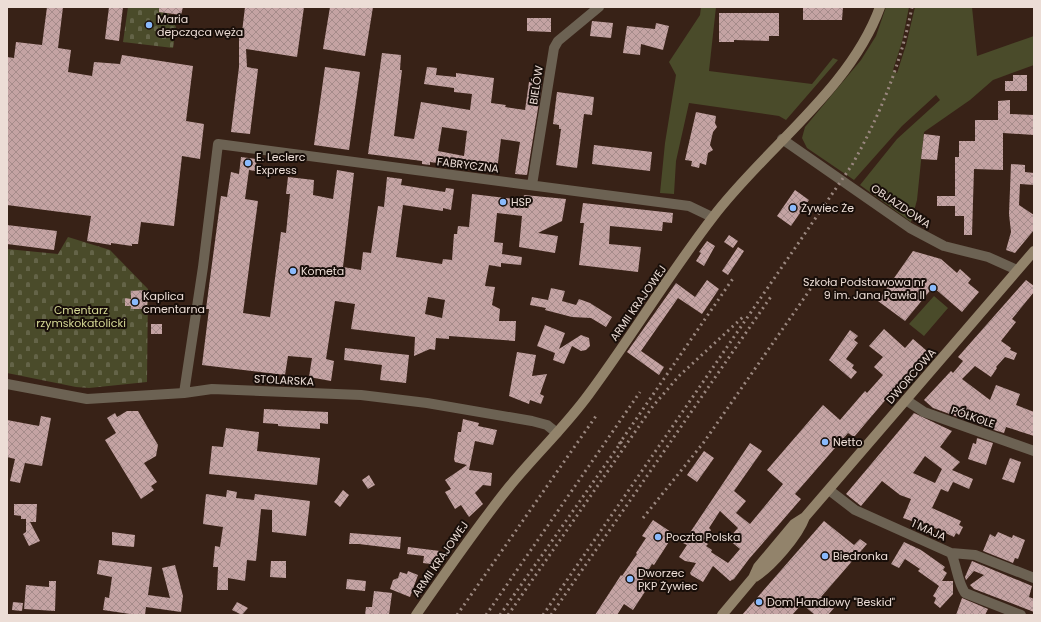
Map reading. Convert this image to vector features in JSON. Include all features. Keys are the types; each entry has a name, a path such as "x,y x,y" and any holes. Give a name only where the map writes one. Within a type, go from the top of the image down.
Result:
{"street":[{"name":"BIELÓW","path":"532,186 554,48 558,41 599,7"},
{"name":"ARMII KRAJOWEJ","path":"416,615 481,523 519,475 557,433 591,391 712,217 820,99 847,66 866,39 880,7"},
{"name":"OBJAZDOWA","path":"782,139 910,228 944,246 983,255 1017,270"},
{"name":"FABRYCZNA","path":"184,393 203,267 218,144 689,206 712,217"},
{"name":"DWORCOWA","path":"722,615 753,578 758,567 794,524 806,517 1017,270 1032,257"},
{"name":"STOLARSKA","path":"7,384 87,399 184,393 212,388 361,396 427,403 532,421 547,426 557,433"},
{"name":"PÓŁKOLE","path":"906,400 924,412 1034,451"},
{"name":"1 MAJA","path":"829,490 854,510 951,553 957,564 960,581 965,593 1021,615"},
{"path":"951,553 975,555 1034,578"}],"green space":[{"path":"128,7 165,8 176,27 173,48 123,42"},
{"path":"701,7 716,7 709,71 812,84 833,58 838,60 786,120 779,116 689,103 676,161 674,194 660,193 665,143 676,75 669,62 700,15"},
{"path":"886,7 909,7 902,42 893,70 897,73 906,45 915,7 972,7 977,56 1034,36 1034,65 993,80 970,100 924,132 917,200 911,222 860,185 897,139 940,100 936,95 902,126 854,180 807,148 802,138 805,127 861,60 876,36"},
{"name":"Cmentarz rzymskokatolicki","path":"68,237 110,250 148,289 147,382 89,388 76,387 7,373 7,249 58,254"},
{"path":"934,296 948,308 924,336 909,324"}],"building":[{"path":"47,7 63,7 58,48 71,50 68,72 92,76 94,62 120,64 122,55 193,66 186,121 204,124 200,159 182,156 174,226 141,222 138,244 132,244 132,246 111,243 111,245 87,241 91,216 7,205 7,57 14,58 16,42 42,45"},
{"path":"109,7 123,7 119,41 105,39"},
{"path":"159,7 183,7 181,15 159,12"},
{"path":"245,7 304,7 297,57 246,49 247,67 258,69 250,134 231,132 239,67 239,32 242,32"},
{"path":"330,7 373,7 365,56 323,49"},
{"path":"803,7 843,7 842,20 803,20"},
{"path":"719,13 779,13 779,36 769,36 769,41 734,40 734,42 719,42"},
{"path":"527,18 551,18 551,32 527,31"},
{"path":"592,21 613,23 611,38 590,36"},
{"path":"656,23 669,26 663,50 641,44 640,55 623,53 627,26 655,29"},
{"path":"382,53 401,55 400,70 402,70 394,136 414,139 421,102 470,110 472,94 454,92 454,88 424,84 427,67 437,68 436,75 456,77 456,73 494,78 491,103 525,110 529,82 542,84 527,175 515,174 520,142 501,139 497,170 430,162 430,165 422,164 422,161 368,154","holes":["442,127 467,131 464,156 438,151"]},
{"path":"325,67 360,72 349,150 314,145"},
{"path":"1013,75 1027,75 1027,91 1005,91 1005,81 1013,81"},
{"path":"557,92 594,97 592,115 584,114 577,168 556,165 561,129 559,129 559,125 553,124"},
{"path":"1010,100 1010,114 1034,115 1034,135 1003,133 1003,170 974,169 972,235 964,235 964,216 955,216 955,206 937,206 937,196 955,196 955,157 959,157 959,141 975,141 975,120 998,120 998,101"},
{"path":"696,112 716,116 715,123 717,127 713,132 710,145 713,150 708,153 706,165 700,163 699,168 691,166 692,161 685,160"},
{"path":"924,134 940,136 937,160 921,159"},
{"path":"594,145 652,152 650,171 592,164"},
{"path":"241,157 257,159 255,171 249,170 245,199 258,201 243,313 270,317 281,232 286,233 290,194 286,194 288,177 314,180 313,195 333,199 337,170 354,173 343,267 361,270 363,252 371,253 378,206 384,207 387,177 402,179 401,185 445,192 446,188 454,189 451,210 443,208 443,211 403,205 396,257 442,264 443,259 452,260 454,234 457,234 458,226 469,227 472,194 523,200 524,195 566,199 562,221 538,233 558,236 555,253 519,247 522,216 497,213 494,242 503,243 502,254 522,257 521,265 501,263 501,267 489,265 485,286 495,287 492,305 500,309 499,321 516,321 515,341 449,336 449,339 436,338 435,350 430,349 414,356 415,337 351,329 355,304 335,301 326,359 334,361 331,381 309,377 312,358 288,356 285,375 202,365 209,309 206,309 221,196 227,197 231,172 239,174","holes":["428,297 445,300 442,318 425,314"]},
{"path":"1011,164 1025,165 1025,172 1034,173 1034,185 1020,184 1019,205 1034,215 1034,230 1015,253 1006,250 1011,232 1009,214"},
{"name":"Żywiec Że","path":"795,190 809,200 791,226 777,216"},
{"path":"583,203 673,213 672,223 663,222 662,231 610,226 609,244 641,247 638,272 579,265 584,223 580,223"},
{"path":"7,225 57,231 54,250 7,244"},
{"path":"729,235 738,241 733,248 724,242"},
{"path":"707,241 715,246 704,266 696,261 701,253 699,252"},
{"path":"738,247 744,251 728,275 722,271"},
{"path":"913,251 941,259 957,273 960,269 971,279 968,283 979,292 962,312 933,287 905,321 878,301"},
{"path":"707,280 719,289 702,314 678,298 641,351 664,367 659,375 627,352 676,283 695,297"},
{"path":"1026,280 1034,286 1034,292 1012,319 1016,322 1001,341 1011,348 1010,350 1017,353 1014,360 1005,357 996,367 997,368 991,377 975,366 962,379 990,400 996,385 1020,394 1016,405 1034,412 1034,436 1006,427 1004,433 933,408 924,400 951,371 953,373 963,361 958,357"},
{"path":"551,288 565,291 562,301 576,305 579,299 590,303 612,317 606,327 591,318 572,317 545,310 546,308 530,305 532,297 548,300"},
{"name":"Kaplica cmentarna","path":"145,290 145,299 148,299 145,309 131,309 131,306 125,306 125,298 131,299 131,291"},
{"path":"151,324 162,324 162,334 151,334"},
{"path":"545,325 565,333 559,349 581,335 589,338 590,346 586,350 581,351 572,346 564,364 553,360 555,353 537,346"},
{"path":"884,329 905,348 913,339 927,351 854,437 848,433 795,494 801,499 749,559 734,579 730,581 713,566 703,582 691,575 690,573 696,563 685,561 679,557 687,545 683,543 750,443 762,451 734,491 746,501 736,513 750,524 783,484 767,470 823,405 840,420 865,391 867,393 883,375 874,367 883,357 869,346","holes":["720,511 738,528 728,539 740,549 728,563 711,552 712,550 706,546 708,544 703,541 711,530 709,528"]},
{"path":"850,330 858,336 854,340 858,343 846,359 854,365 852,368 857,372 851,379 829,360"},
{"path":"345,348 409,355 406,383 380,380 382,365 344,360"},
{"path":"517,352 536,355 532,376 547,374 540,394 544,396 541,404 530,400 529,404 509,396"},
{"path":"264,409 328,412 328,424 320,423 320,429 278,426 278,424 263,423"},
{"path":"127,411 138,411 158,445 156,456 144,463 157,482 151,486 154,490 141,499 105,440 116,433 107,418 115,413 117,417"},
{"path":"914,413 952,431 940,447 960,462 952,470 973,479 969,489 953,482 948,492 941,489 932,508 961,521 959,525 963,527 959,535 956,533 954,537 924,523 923,525 903,518 911,499 900,495 882,481 861,506 846,494","holes":["925,456 942,469 935,483 913,473"]},
{"path":"41,416 51,418 42,466 25,463 20,483 10,481 15,459 7,457 7,420 39,426"},
{"path":"463,419 479,423 478,426 497,430 493,445 475,441 469,470 492,473 491,486 483,485 475,493 483,504 469,517 461,505 455,509 445,492 451,489 445,480 467,465 455,462 454,459 458,432 461,432"},
{"path":"226,428 259,432 257,451 320,458 317,485 209,474 212,446 223,447"},
{"path":"977,438 993,443 986,465 968,459 973,443 976,444"},
{"path":"704,451 714,458 697,482 687,475"},
{"path":"1010,458 1021,462 1014,483 1002,479"},
{"path":"369,475 375,485 368,489 362,480"},
{"path":"227,490 237,492 236,498 254,500 255,494 310,501 306,536 272,532 272,510 261,509 256,561 247,560 245,581 228,578 228,590 217,590 218,567 213,567 215,546 220,547 223,527 203,524 206,494 226,497"},
{"path":"343,490 349,495 340,507 334,502"},
{"path":"14,504 37,504 36,522 30,522 40,541 29,546 23,534 26,532 26,519 21,519 21,516 14,515"},
{"name":"Dworzec PKP Żywiec","path":"653,520 674,534 641,582 648,587 633,610 624,604 617,615 595,615 621,575 622,576 637,554 636,553 646,538 642,536"},
{"path":"824,521 854,545 860,539 867,544 821,597 834,608 828,615 815,615 802,604 792,615 742,615"},
{"path":"112,532 135,535 134,547 112,545"},
{"path":"998,532 1012,538 1013,535 1025,540 1018,559 1015,558 1013,563 983,551 990,534 995,537"},
{"path":"350,533 401,537 400,549 349,544"},
{"path":"904,542 921,550 945,567 943,570 947,573 942,581 953,581 953,594 940,608 934,603 936,598 933,596 939,586 918,571 920,569 905,559 899,568 891,564"},
{"path":"408,547 440,551 438,565 423,563 424,556 407,554"},
{"path":"99,560 152,567 148,595 170,598 162,568 175,565 183,596 181,612 146,607 145,615 137,615 103,610 105,597 109,598 112,577 97,574"},
{"path":"271,561 286,561 286,578 270,577"},
{"path":"972,561 1032,586 1029,597 1034,599 1034,612 974,589 970,585 984,575 974,571 966,580 965,577"},
{"path":"408,571 418,575 410,597 390,589 393,580 398,578 400,572 407,574"},
{"path":"347,579 366,581 365,591 346,589"},
{"path":"49,581 56,581 55,611 24,609 26,585 49,587"},
{"path":"374,591 392,593 389,615 365,615 366,607 372,607"},
{"path":"962,598 988,609 985,615 956,615"},
{"path":"13,602 23,603 22,611 12,610"},
{"path":"237,602 248,608 242,615 232,610"}],"railway":[{"path":"543,615 852,165 872,127 896,69 912,7"},
{"path":"619,444 734,277"},
{"path":"643,518 704,442 816,281"},
{"path":"551,615 772,295"},
{"path":"508,615 653,406 679,376 744,316"},
{"path":"486,615 640,392"},
{"path":"457,615 596,416"},
{"path":"500,615 622,441"}],"place":[{"name":"Maria depcząca węża","path":"149,25"},
{"name":"E. Leclerc Express","path":"248,163"},
{"name":"HSP","path":"503,202"},
{"name":"Żywiec Że","path":"793,208"},
{"name":"Kometa","path":"293,271"},
{"name":"Szkoła Podstawowa nr 9 im. Jana Pawła II","path":"933,288"},
{"name":"Kaplica cmentarna","path":"135,302"},
{"name":"Netto","path":"825,442"},
{"name":"Poczta Polska","path":"658,537"},
{"name":"Biedronka","path":"825,556"},
{"name":"Dworzec PKP Żywiec","path":"630,579"},
{"name":"Dom Handlowy \"Beskid\"","path":"759,602"}]}
